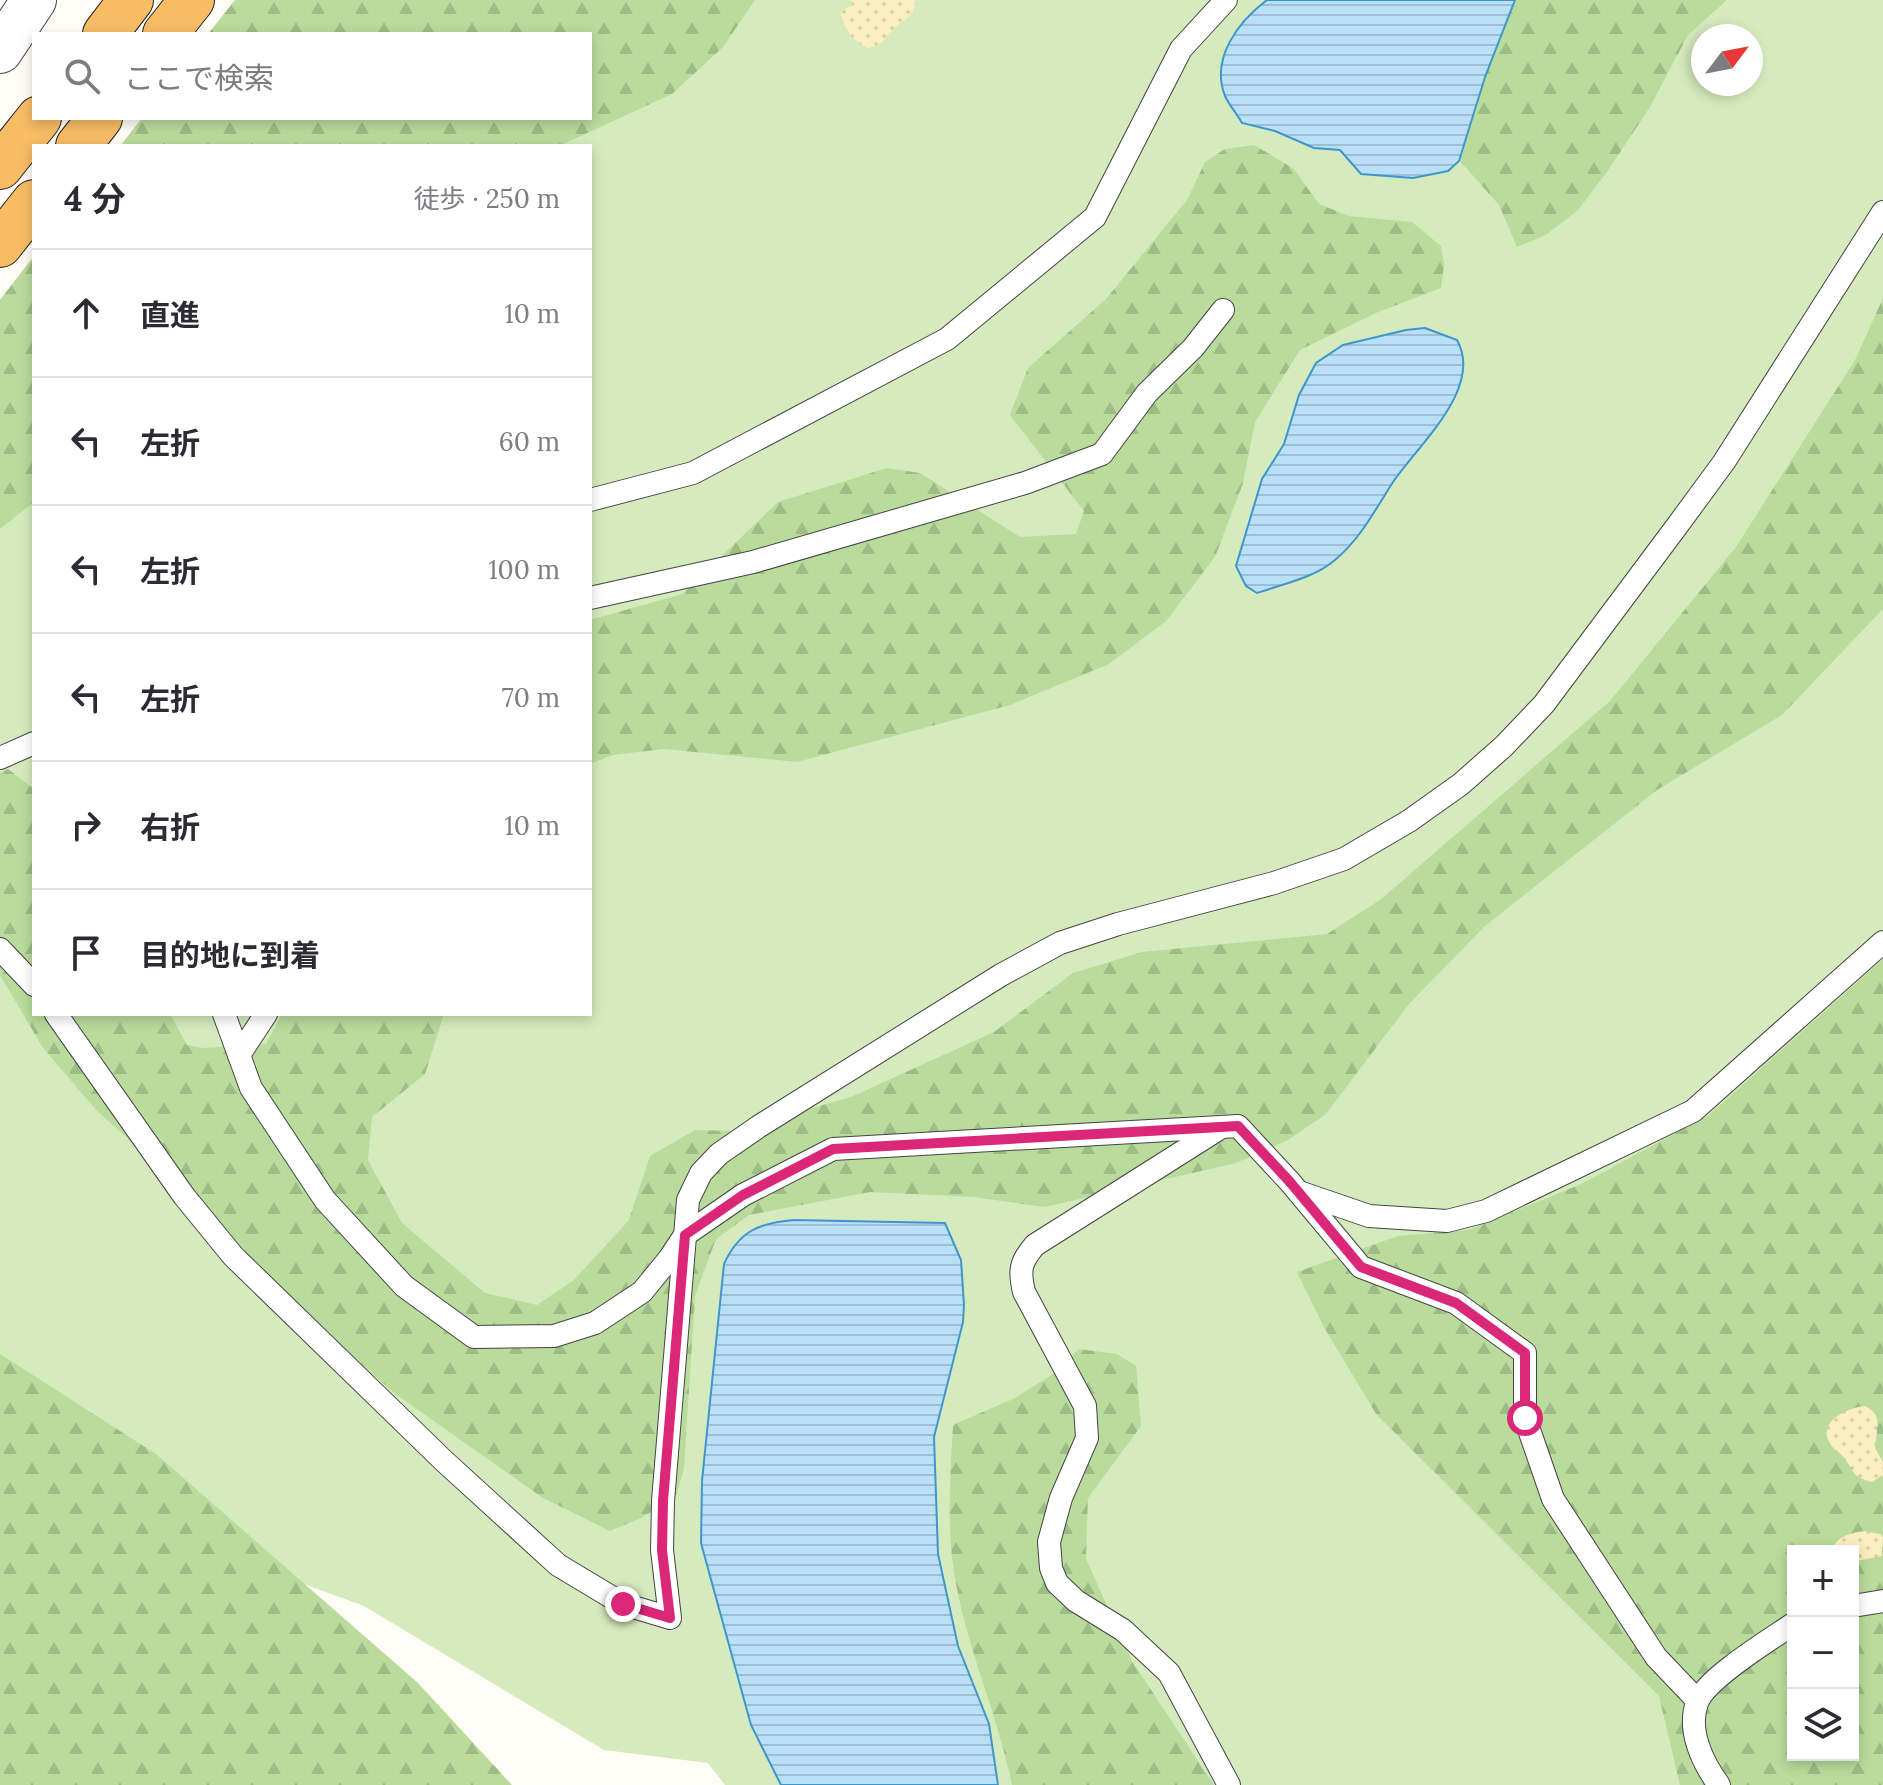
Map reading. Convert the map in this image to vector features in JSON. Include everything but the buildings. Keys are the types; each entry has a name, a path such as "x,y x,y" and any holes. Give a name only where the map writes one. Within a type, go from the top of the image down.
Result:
{"highway":[{"path":"107,32 131,0"},
{"path":"167,32 192,0"},
{"path":"0,167 37,120"},
{"path":"80,144 98,120"},
{"path":"0,245 32,205"}],"street":[{"path":"0,51 34,0"}],"lane":[{"path":"592,499 693,473 947,339 1095,217 1181,49 1226,0"},
{"path":"57,1016 184,1196 233,1256 444,1461 558,1565 623,1604 670,1618 662,1550 663,1501 688,1200 701,1173 719,1154 758,1127 1001,975 1060,943 1103,928 1274,883 1344,859 1409,821 1461,784 1504,746 1544,704 1677,526 1724,462 1883,212"},
{"path":"592,598 753,562 1025,483 1102,454 1147,393 1193,348 1223,310"},
{"path":"0,758 32,744"},
{"path":"1298,1191 1369,1216 1447,1221 1486,1211 1693,1111 1883,942"},
{"path":"0,949 32,983"},
{"path":"225,1016 251,1088 325,1200 404,1286 474,1337 554,1336 595,1323 642,1292 685,1235 743,1195 833,1149 1238,1126 1298,1191 1361,1267 1456,1303 1525,1353 1525,1418 1553,1499 1656,1657 1697,1700"},
{"path":"239,1055 265,1016"},
{"path":"1222,1127 1035,1245 1023,1258 1019,1273 1024,1292 1085,1406 1087,1438 1061,1498 1049,1542 1051,1568 1057,1583 1076,1601 1123,1630 1169,1673 1229,1785"},
{"path":"1859,1605 1883,1601"},
{"path":"1719,1785 1706,1767 1697,1743 1697,1700 1734,1663 1787,1628"}],"green space":[{"path":"235,0 1883,0 1883,1785 725,1785 708,1763 604,1750 364,1606 44,1489 0,1461 0,300 32,259 32,1016 592,1016 592,144 154,144 592,120 592,32"},
{"path":"235,0 755,0 723,47 672,94 563,144 122,144 140,120 592,120 592,32 210,32"},
{"path":"1515,0 1727,0 1700,24 1691,24 1691,32 1650,107 1578,210 1546,235 1517,247 1499,205 1460,161 1485,77"},
{"path":"1254,145 1293,168 1319,204 1349,216 1412,222 1441,246 1444,264 1441,288 1376,313 1300,350 1255,422 1243,483 1215,557 1166,621 1109,664 1010,705 797,762 664,749 613,755 592,763 592,619 682,594 778,502 887,468 920,473 1020,537 1076,534 1084,511 1010,415 1028,368 1106,299 1187,200 1205,162 1225,149"},
{"path":"32,259 32,504 0,529 0,300"},
{"path":"1883,298 1883,609 1782,715 1657,790 1485,926 1409,1004 1326,1114 1288,1140 1236,1163 1045,1207 974,1197 870,1192 749,1215 716,1239 695,1296 684,1468 676,1497 641,1518 610,1531 543,1498 394,1393 279,1290 210,1212 97,1111 43,1048 0,975 0,773 8,769 32,787 32,1016 171,1016 187,1045 203,1048 266,1044 281,1016 443,1016 425,1074 372,1117 368,1160 402,1223 485,1293 537,1305 574,1280 629,1220 650,1156 695,1130 731,1131 851,1097 994,1032 1073,973 1142,952 1327,934 1380,900 1610,701 1736,547 1855,360"},
{"path":"1883,959 1883,1785 1680,1785 1659,1696 1376,1414 1325,1329 1297,1272 1398,1236 1469,1230 1581,1184 1709,1115"},
{"path":"1079,1349 1117,1354 1136,1366 1141,1426 1088,1498 1086,1559 1132,1661 1214,1785 1012,1785 956,1584 950,1525 953,1425 1015,1398 1050,1376"},
{"path":"0,1354 156,1454 418,1683 512,1785 0,1785"}],"sand":[{"path":"851,0 915,0 915,6 882,43 868,48 853,38 844,24 841,12 852,5"},
{"path":"1865,1406 1877,1417 1875,1448 1883,1462 1883,1475 1872,1482 1855,1474 1827,1437 1827,1429 1835,1418"},
{"path":"1865,1531 1880,1534 1883,1537 1882,1556 1859,1560 1859,1545 1835,1545 1854,1533"}],"water":[{"path":"1267,0 1515,0 1485,77 1459,161 1448,171 1413,178 1361,174 1340,150 1314,148 1275,131 1242,123 1225,96 1221,68 1224,54 1237,30"},
{"path":"1425,328 1457,340 1463,358 1462,377 1444,415 1393,482 1360,533 1335,560 1308,576 1257,593 1246,586 1236,566 1262,479 1284,444 1299,395 1316,363 1343,345"},
{"path":"794,1220 945,1223 961,1260 963,1322 934,1437 938,1554 958,1646 989,1724 998,1785 781,1785 751,1725 701,1543 702,1481 724,1264 744,1236 760,1227"}],"route":[{"path":"623,1604 670,1618 662,1550 663,1501 685,1235 743,1195 833,1149 1238,1126 1361,1267 1456,1303 1525,1353 1525,1418"}]}
